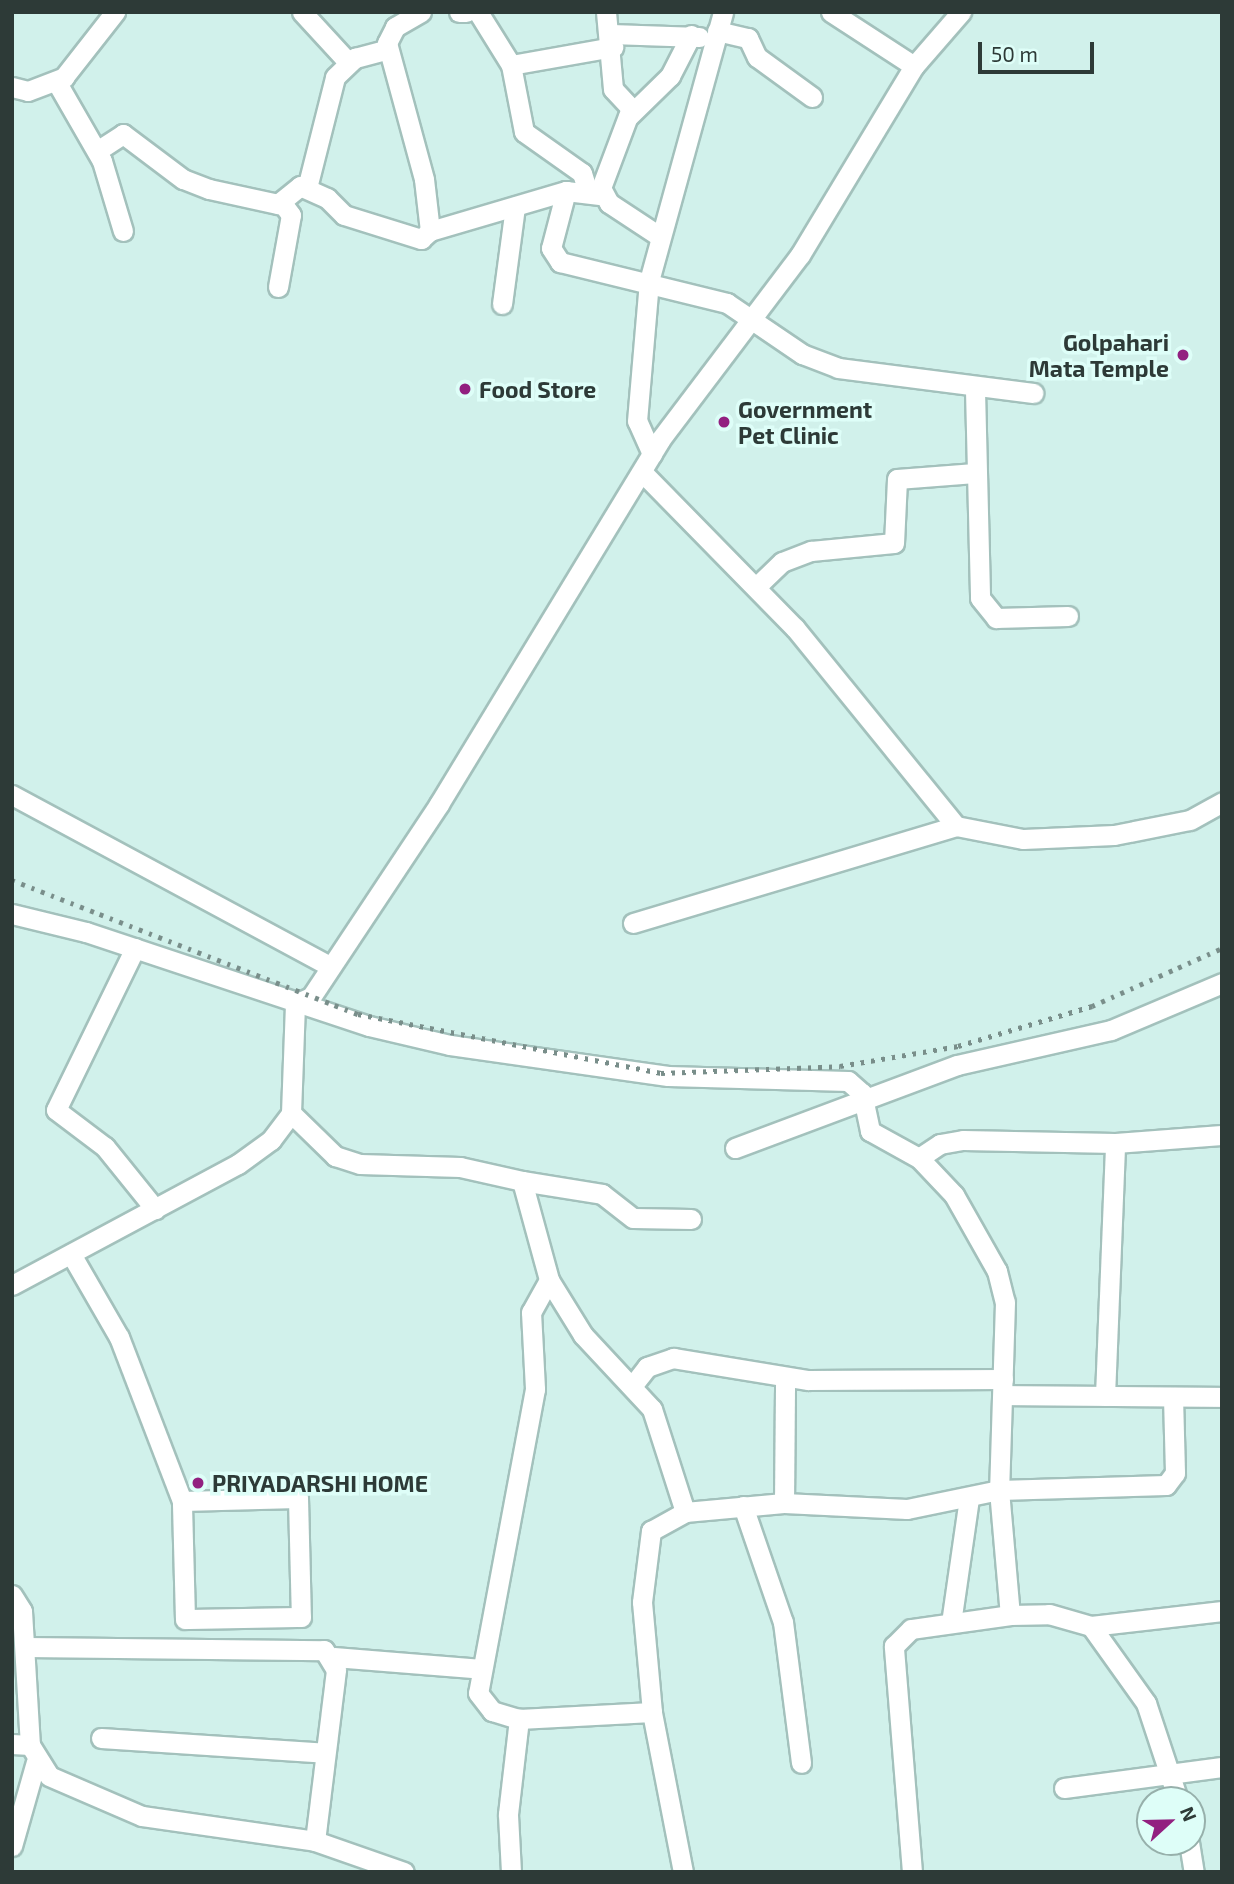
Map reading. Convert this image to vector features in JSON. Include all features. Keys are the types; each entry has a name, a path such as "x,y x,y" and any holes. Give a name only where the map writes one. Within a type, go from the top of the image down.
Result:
{"street":[{"path":"12,87 28,91 56,81 116,12"},
{"path":"302,12 348,62"},
{"path":"421,12 388,34 388,49 424,179 430,231"},
{"path":"459,12 466,12"},
{"path":"478,12 511,65 524,132 582,173 596,192 659,236"},
{"path":"596,192 628,117 629,101 613,89 612,41 606,12"},
{"path":"652,454 637,421 649,281 659,236 723,12"},
{"path":"831,12 914,66"},
{"path":"295,1004 311,997 331,967 652,454 800,255 914,66 961,12"},
{"path":"511,65 612,41 691,35 748,38 757,57 812,97"},
{"path":"628,117 670,76 691,35"},
{"path":"307,188 335,77 348,62 388,49"},
{"path":"56,81 97,151 123,231"},
{"path":"97,151 123,134 183,179 282,203 291,215 278,287"},
{"path":"282,203 293,186 307,188 344,215 390,233 421,239 430,231 566,191 596,192"},
{"path":"566,191 551,248 555,259 649,281 754,316 802,354 838,368 975,390 1033,393"},
{"path":"502,304 514,207"},
{"path":"975,390 977,572 987,612 1009,619 1068,617"},
{"path":"642,472 756,587 852,692 956,825"},
{"path":"756,587 782,562 811,551 894,543 897,480 975,473"},
{"path":"12,795 331,967"},
{"path":"633,923 956,825 1023,839 1114,835 1190,820 1222,802"},
{"path":"12,914 135,948 295,1004 450,1045 545,1061 668,1076 848,1081 857,1085 880,1140 919,1158 954,1195 997,1271 1005,1302 999,1490 1010,1615"},
{"path":"135,948 55,1110 105,1147 155,1209"},
{"path":"736,1148 863,1104 957,1065 1111,1030 1222,983"},
{"path":"12,1284 238,1164 271,1140 291,1113 295,1004"},
{"path":"291,1113 326,1149 360,1164 460,1167 522,1181 602,1194 633,1218 691,1219"},
{"path":"919,1158 940,1143 963,1140 1115,1143 1222,1135"},
{"path":"1105,1396 1115,1143"},
{"path":"522,1181 549,1280 583,1335 633,1385 652,1409 685,1513"},
{"path":"71,1254 119,1337 182,1501 185,1619 301,1617 299,1498 182,1501"},
{"path":"549,1280 531,1312 535,1389 482,1669 482,1704 519,1719 652,1712"},
{"path":"633,1385 647,1367 673,1358 785,1378 1004,1387 1105,1396 1222,1397"},
{"path":"784,1503 785,1378"},
{"path":"683,1872 652,1712 642,1602 646,1545 662,1521 685,1513 784,1503 907,1509 999,1490 1166,1485 1175,1473 1173,1396"},
{"path":"951,1623 969,1498"},
{"path":"743,1506 783,1622 801,1763"},
{"path":"12,1595 22,1611 26,1750 12,1846"},
{"path":"912,1872 894,1646 911,1629 1010,1615 1049,1614 1091,1626 1222,1611"},
{"path":"1091,1626 1146,1703 1174,1786"},
{"path":"25,1647 324,1650 334,1657 482,1669"},
{"path":"315,1841 334,1657"},
{"path":"511,1872 508,1814 519,1719"},
{"path":"101,1738 324,1753"},
{"path":"26,1750 49,1776 142,1816 315,1841 404,1872"},
{"path":"1064,1788 1222,1767"}],"railway":[{"path":"12,880 358,1014 661,1073 840,1066 958,1046 1092,1006 1222,948"}],"place":[{"name":"Golpahari Mata Temple","path":"1183,355"},
{"name":"Food Store","path":"465,389"},
{"name":"Government Pet Clinic","path":"724,422"},
{"name":"PRIYADARSHI HOME","path":"198,1483"}]}
